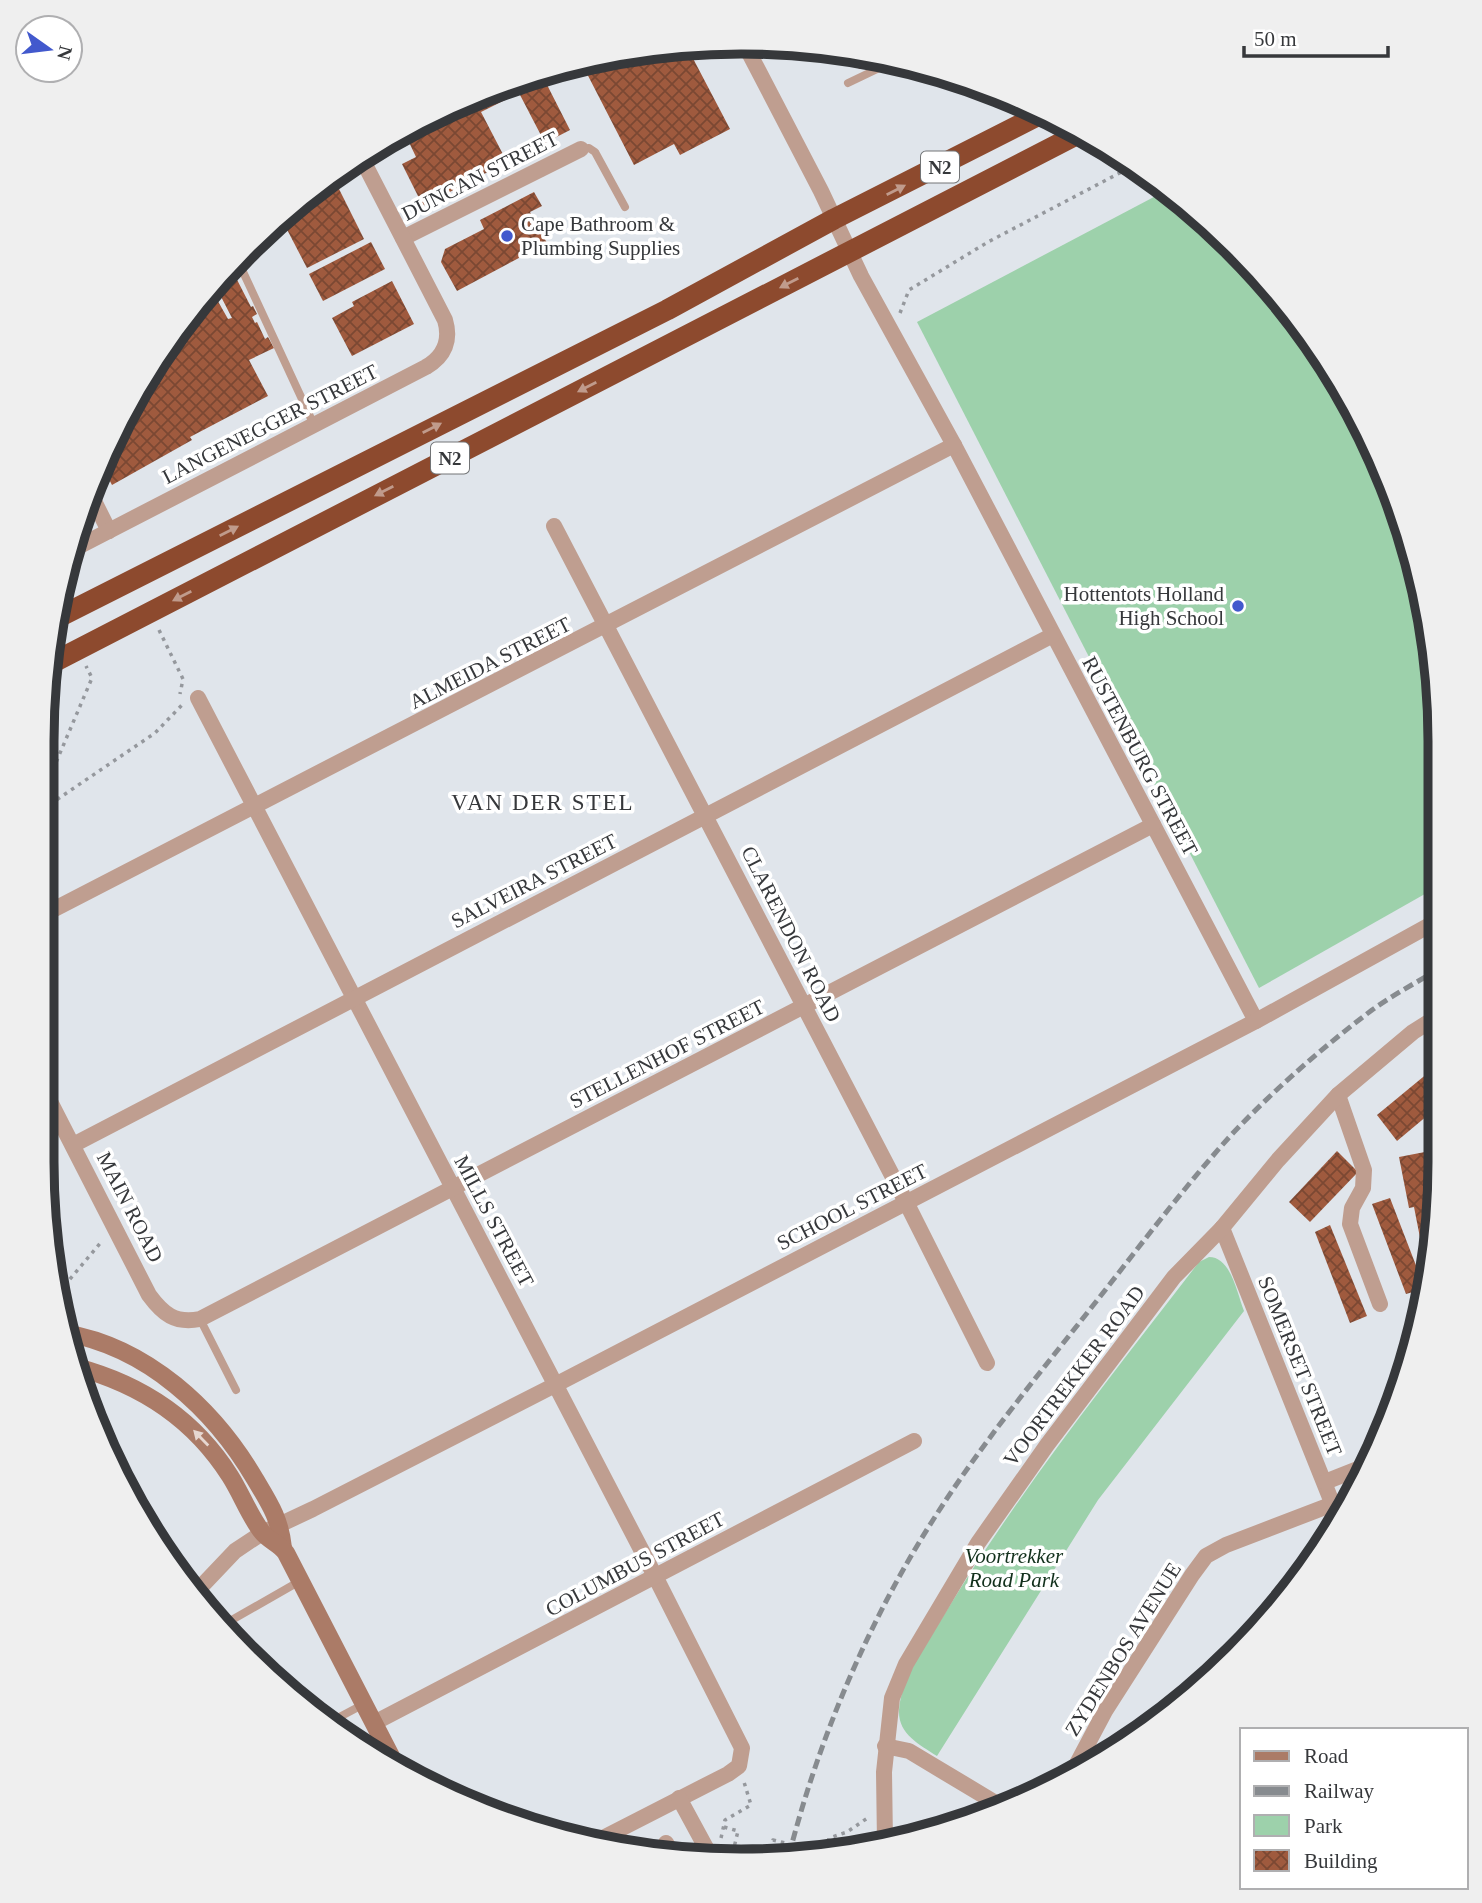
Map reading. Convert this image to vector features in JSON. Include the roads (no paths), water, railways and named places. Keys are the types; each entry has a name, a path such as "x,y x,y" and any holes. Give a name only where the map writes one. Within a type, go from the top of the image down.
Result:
{"highway":[{"name":"N2","path":"66,613 667,310 834,219 1031,119"},
{"name":"N2","path":"59,659 1070,138"}],"main road":[{"path":"77,1336 126,1352 148,1365 198,1405 240,1452 280,1524 283,1548 388,1751"},
{"path":"87,1371 121,1382 149,1396 194,1431 221,1463 262,1533 283,1548"}],"street":[{"name":"RUSTENBURG STREET","path":"750,54 849,252 954,445 1256,1021"},
{"name":"DUNCAN STREET","path":"403,238 581,149"},
{"name":"LANGENEGGER STREET","path":"84,544 434,362 445,347 448,329 366,166"},
{"name":"ALMEIDA STREET","path":"54,909 954,445"},
{"path":"96,506 109,531"},
{"name":"CLARENDON ROAD","path":"554,526 987,1363"},
{"name":"SALVEIRA STREET","path":"73,1145 1053,635"},
{"name":"MILLS STREET","path":"198,698 735,1731 742,1748 739,1766 679,1798"},
{"name":"STELLENHOF STREET","path":"200,1319 1153,825"},
{"name":"SCHOOL STREET","path":"201,1586 235,1551 262,1533 555,1385 1256,1021 1428,926"},
{"name":"VOORTREKKER ROAD","path":"885,1834 885,1746 892,1698 906,1664 978,1543 1174,1277 1222,1228 1278,1160 1338,1095 1428,1023"},
{"path":"1338,1095 1364,1170 1363,1188 1352,1208 1350,1224 1380,1304"},
{"name":"MAIN ROAD","path":"54,1109 149,1295 160,1310 173,1319 186,1322 200,1319"},
{"name":"SOMERSET STREET","path":"1222,1228 1334,1508"},
{"name":"COLUMBUS STREET","path":"374,1723 914,1441"},
{"path":"1325,1482 1355,1470"},
{"name":"ZYDENBOS AVENUE","path":"1080,1759 1105,1711 1206,1556 1226,1545 1331,1514"},
{"path":"885,1746 909,1751 992,1801"},
{"path":"607,1836 679,1798 706,1847"}],"lane":[{"path":"848,83 879,68"},
{"name":"DUNCAN STREET","path":"581,149 589,148 595,152 625,207"},
{"path":"242,269 314,425"},
{"path":"200,1319 236,1390"},
{"path":"230,1621 300,1580"},
{"path":"338,1718 364,1704"}],"railway":[{"path":"791,1847 831,1724 867,1640 909,1559 951,1492 991,1437 1162,1217 1233,1133 1318,1053 1372,1010 1428,975"}],"place":[{"name":"Cape Bathroom & Plumbing Supplies","path":"507,236"},
{"name":"Hottentots Holland High School","path":"1238,606"}],"district":[{"name":"VAN DER STEL","path":"543,802"}],"park label":[{"name":"Voortrekker Road Park","path":"1014,1568"}]}
